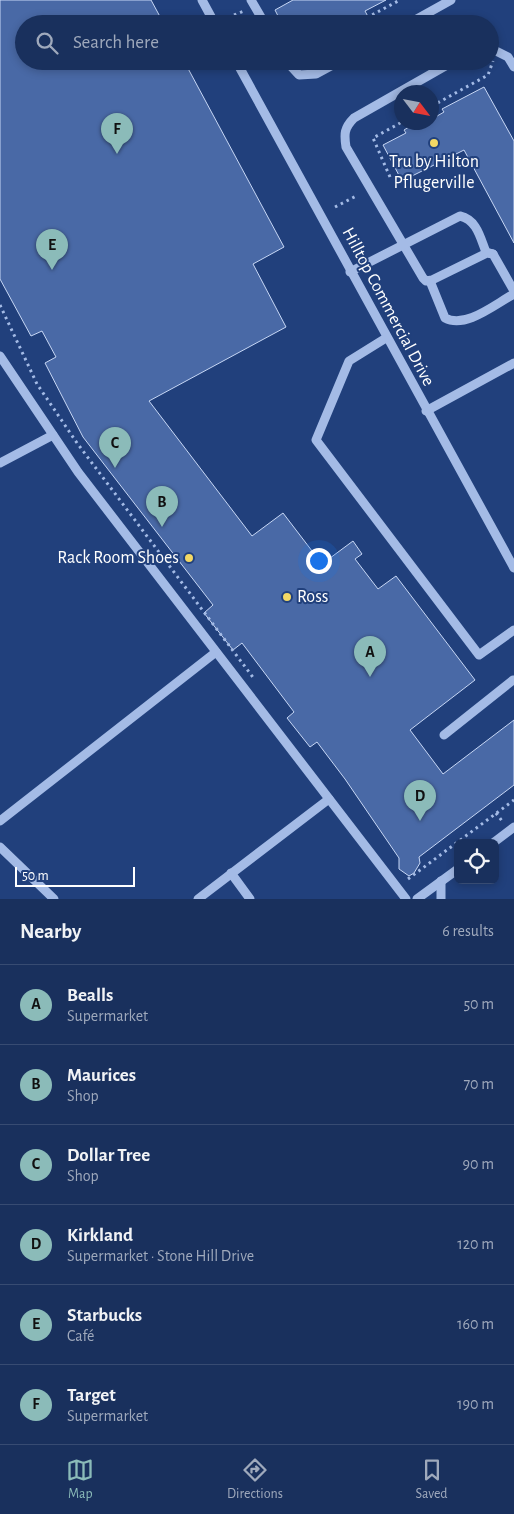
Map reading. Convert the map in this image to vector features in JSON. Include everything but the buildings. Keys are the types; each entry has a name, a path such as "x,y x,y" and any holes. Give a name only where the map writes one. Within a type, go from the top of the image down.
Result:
{"street":[{"path":"251,0 259,15"},
{"path":"424,15 451,0"},
{"path":"205,1 211,15"},
{"path":"499,52 508,57 514,68"},
{"name":"Hilltop Commercial Drive","path":"241,70 426,411 514,568"},
{"path":"294,70 299,75 316,74 323,70"},
{"path":"350,272 404,246 460,216 469,218 474,223 486,252 493,254 514,293 467,319 451,321 444,318 430,281 423,278 404,246 346,147 344,135 347,125 354,118 438,70"},
{"path":"430,281 487,253 493,254"},
{"path":"386,338 349,361 316,440 480,655 514,630"},
{"path":"0,356 78,472 406,899"},
{"path":"426,411 514,363"},
{"path":"0,463 53,434"},
{"path":"0,821 216,652"},
{"path":"444,735 513,680"},
{"path":"198,899 329,799"},
{"path":"498,839 514,827"},
{"path":"0,847 54,899"},
{"path":"417,899 454,872"},
{"path":"231,873 250,899"},
{"path":"440,899 441,881"}],"path":[{"path":"372,15 400,0"},
{"path":"234,15 245,10"},
{"path":"439,102 488,75 490,70"},
{"path":"390,177 373,138 394,126"},
{"path":"335,207 358,194"},
{"path":"0,305 37,384 77,443 256,680"},
{"path":"408,879 514,800"},
{"path":"496,814 502,821"},
{"path":"402,872 412,884"}],"place":[{"name":"Tru by Hilton Pflugerville","path":"434,143"},
{"name":"Target","path":"117,154"},
{"name":"Starbucks","path":"52,270"},
{"name":"Dollar Tree","path":"115,468"},
{"name":"Maurices","path":"162,527"},
{"name":"Rack Room Shoes","path":"189,558"},
{"name":"Ross","path":"287,597"},
{"name":"Bealls","path":"370,677"},
{"name":"Kirkland","path":"420,821"}]}
